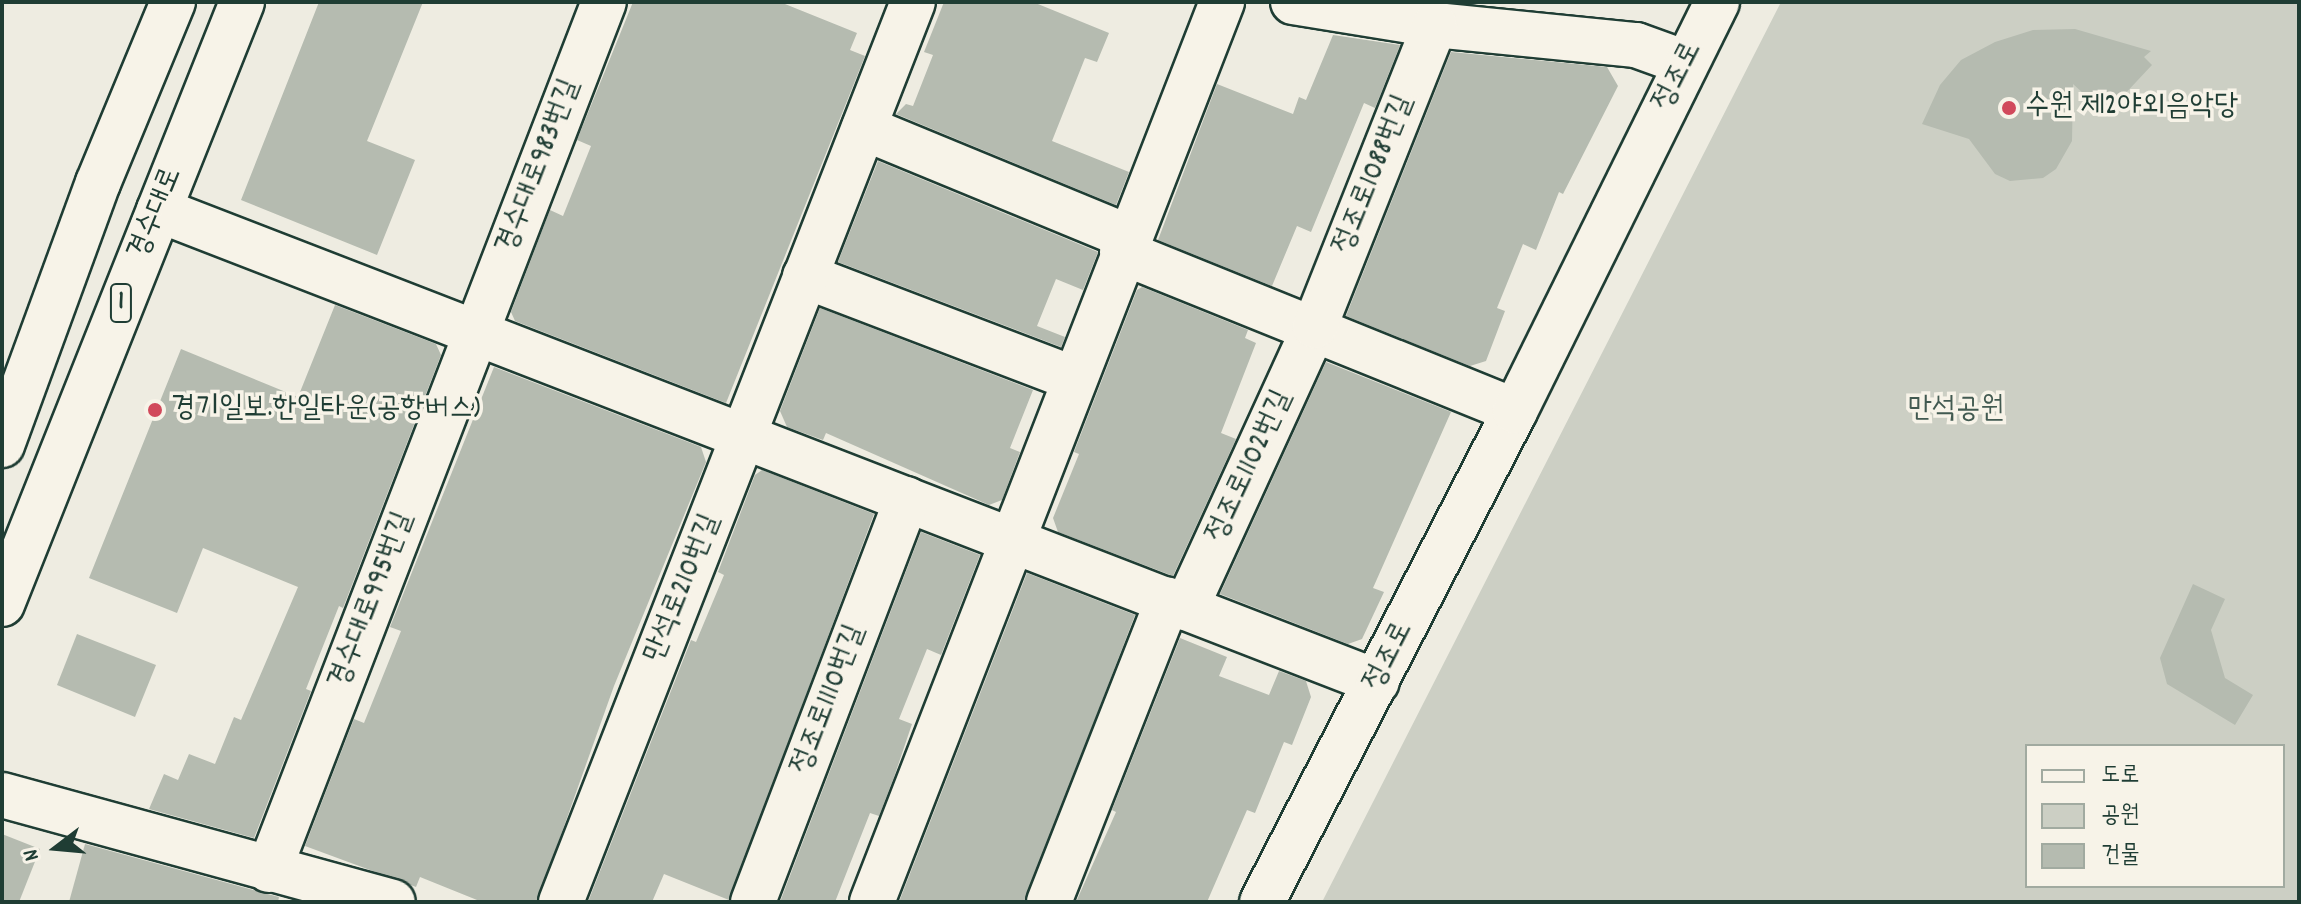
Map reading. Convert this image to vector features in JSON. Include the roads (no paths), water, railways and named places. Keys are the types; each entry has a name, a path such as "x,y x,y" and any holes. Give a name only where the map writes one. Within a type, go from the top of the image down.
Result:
{"street":[{"name":"1","path":"2,445 98,183 173,2"},
{"name":"경수대로","path":"2,604 242,2"},
{"name":"경수대로983번길","path":"477,332 604,2"},
{"name":"만석로210번길","path":"561,902 913,2"},
{"path":"872,902 1009,538 1222,2"},
{"path":"1293,2 1435,25 1502,16 1636,45 1686,63"},
{"name":"정조로","path":"1262,902 1515,411 1717,2"},
{"name":"정조로1088번길","path":"1315,326 1435,25"},
{"path":"864,128 1515,411"},
{"path":"159,210 1377,682"},
{"path":"805,276 1072,378"},
{"name":"정조로1102번길","path":"1177,604 1315,326"},
{"name":"경수대로995번길","path":"269,870 477,332"},
{"name":"정조로1110번길","path":"753,902 907,499"},
{"path":"1049,902 1177,604"},
{"path":"2,795 393,902"}],"place":[{"name":"수원 제2야외음악당","path":"2009,108"},
{"name":"경기일보.한일타운(공항버스)","path":"155,410"}],"park label":[{"name":"만석공원","path":"1956,411"}]}
